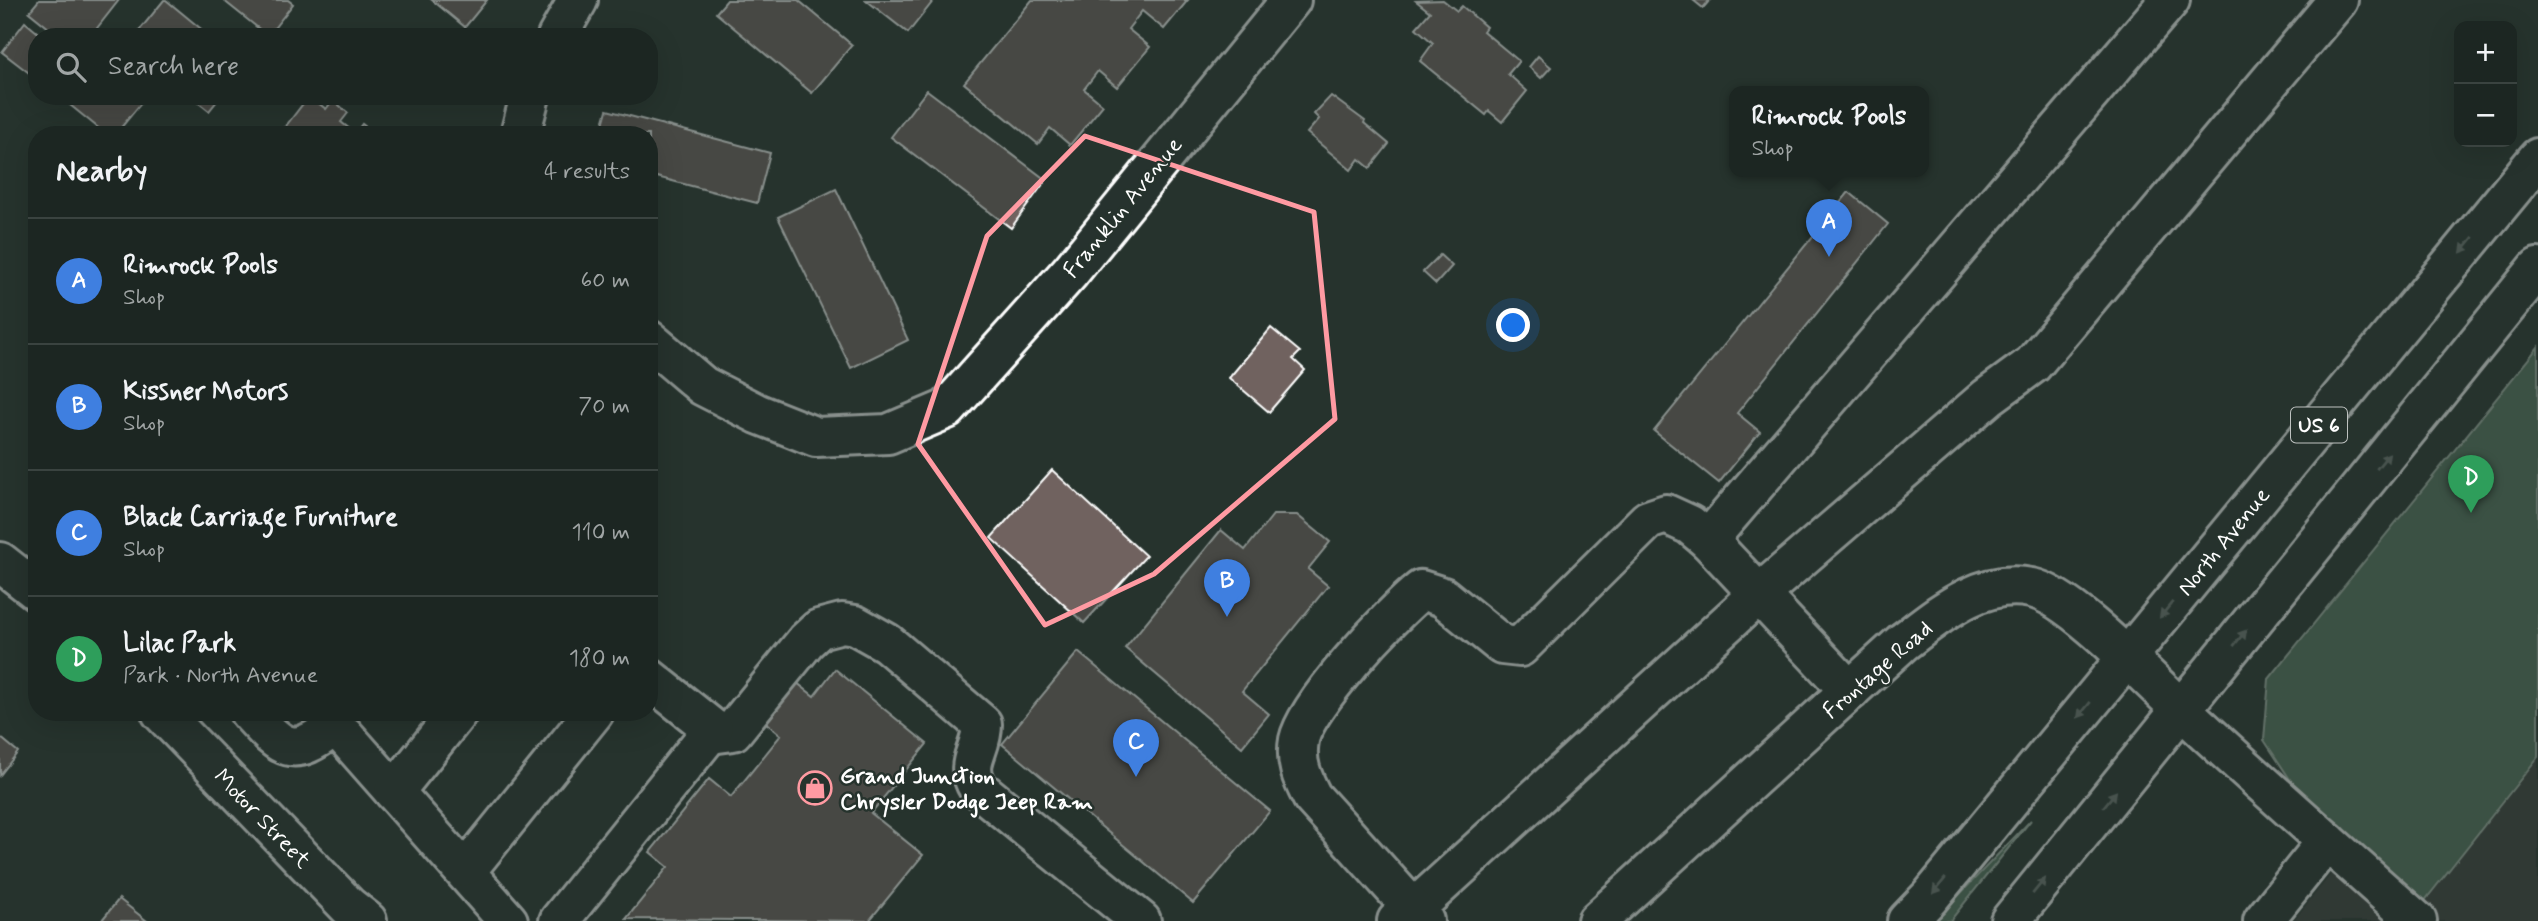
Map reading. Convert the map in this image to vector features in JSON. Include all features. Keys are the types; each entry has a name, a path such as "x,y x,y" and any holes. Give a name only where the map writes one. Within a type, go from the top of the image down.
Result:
{"street":[{"path":"562,28 578,0"},
{"name":"Franklin Avenue","path":"658,348 703,386 758,414 816,437 888,434 947,408 1070,272 1291,0"},
{"path":"1708,540 2170,0"},
{"path":"1850,691 1758,595 1708,540 1690,525 1666,514 1648,520 1520,647 1502,645 1443,597 1421,590 1400,607 1312,712 1299,740 1299,772 1312,797 1411,917 1758,595 1988,397 2033,364 2338,0"},
{"path":"522,126 528,105"},
{"name":"North Avenue","path":"1907,921 2538,158"},
{"path":"2010,921 2538,268"},
{"path":"0,562 28,584"},
{"name":"Frontage Road","path":"1597,921 1903,642 1947,609 1972,596 2012,586 2033,588 2052,595 2127,658 2417,921"},
{"path":"658,685 713,729 725,734 733,731 819,629 842,623 855,625 887,643 982,724 982,739 972,761 970,776 979,789 1141,921"},
{"name":"Motor Street","path":"170,721 348,905 367,921"},
{"path":"257,721 279,745 296,748 315,742 338,721"},
{"path":"339,721 344,735 508,921"},
{"path":"394,792 451,721"},
{"path":"461,867 473,862 587,721"},
{"path":"559,921 713,729"},
{"path":"2263,921 2327,841"}],"highlighted area":[{"path":"1085,136 1314,212 1335,419 1154,574 1045,625 918,444 987,236"}],"shaded area":[{"path":"2538,757 2538,921 2293,921 2352,848 2419,908"}],"green space":[{"path":"2538,347 2538,757 2419,908 2311,811 2264,740 2269,679"},
{"path":"2031,820 1950,921 1934,921"}],"building":[{"path":"39,0 119,0 97,28 49,28 29,12"},
{"path":"166,0 200,28 141,28"},
{"path":"223,0 288,0 293,4 274,28 258,28"},
{"path":"432,0 487,0 465,27"},
{"path":"727,0 798,0 852,45 812,93 716,13"},
{"path":"866,0 934,0 908,33"},
{"path":"1032,0 1188,0 1164,29 1142,11 1128,29 1150,47 1117,87 1098,71 1084,89 1103,105 1070,145 1050,128 1038,144 964,83"},
{"path":"1443,0 1457,11 1462,6 1486,27 1483,31 1519,61 1508,74 1527,91 1502,122 1489,111 1486,115 1420,61 1433,43 1416,28 1430,12 1416,1"},
{"path":"1693,0 1710,0 1703,8"},
{"path":"25,22 32,28 28,28 28,72 2,52"},
{"path":"1538,56 1551,67 1541,78 1529,67"},
{"path":"927,90 1046,180 1011,228 891,137"},
{"path":"1331,96 1365,121 1364,123 1389,144 1370,168 1359,159 1351,170 1307,133 1319,119 1314,114"},
{"path":"70,105 140,105 122,126 96,126"},
{"path":"201,105 214,105 209,111"},
{"path":"302,105 321,105 326,109 329,105 339,105 348,113 341,122 346,126 286,126"},
{"path":"607,110 770,153 757,203 658,177 658,126 603,126"},
{"path":"836,189 908,340 851,368 778,217"},
{"path":"1849,192 1888,224 1737,413 1760,432 1719,483 1654,431"},
{"path":"1440,255 1452,266 1436,284 1423,272"},
{"path":"1271,328 1300,352 1293,359 1305,370 1269,412 1229,378"},
{"path":"1052,470 1146,556 1084,623 991,538"},
{"path":"1273,515 1297,515 1330,542 1308,569 1328,586 1242,691 1269,714 1242,747 1125,648 1221,530 1245,550"},
{"path":"1078,652 1270,811 1193,903 1002,744"},
{"name":"Grand Junction Chrysler Dodge Jeep Ram","path":"835,669 927,744 871,813 923,855 869,921 626,919 668,867 650,852 709,779 731,797 781,735 765,722 797,683 814,696"},
{"path":"0,737 18,752 0,775"},
{"path":"119,899 147,921 101,921"}],"place":[{"name":"Rimrock Pools","path":"1829,257"},
{"name":"Lilac Park","path":"2471,513"},
{"name":"Kissner Motors","path":"1227,617"},
{"name":"Black Carriage Furniture","path":"1136,777"},
{"name":"Grand Junction Chrysler Dodge Jeep Ram","path":"815,788"}]}
